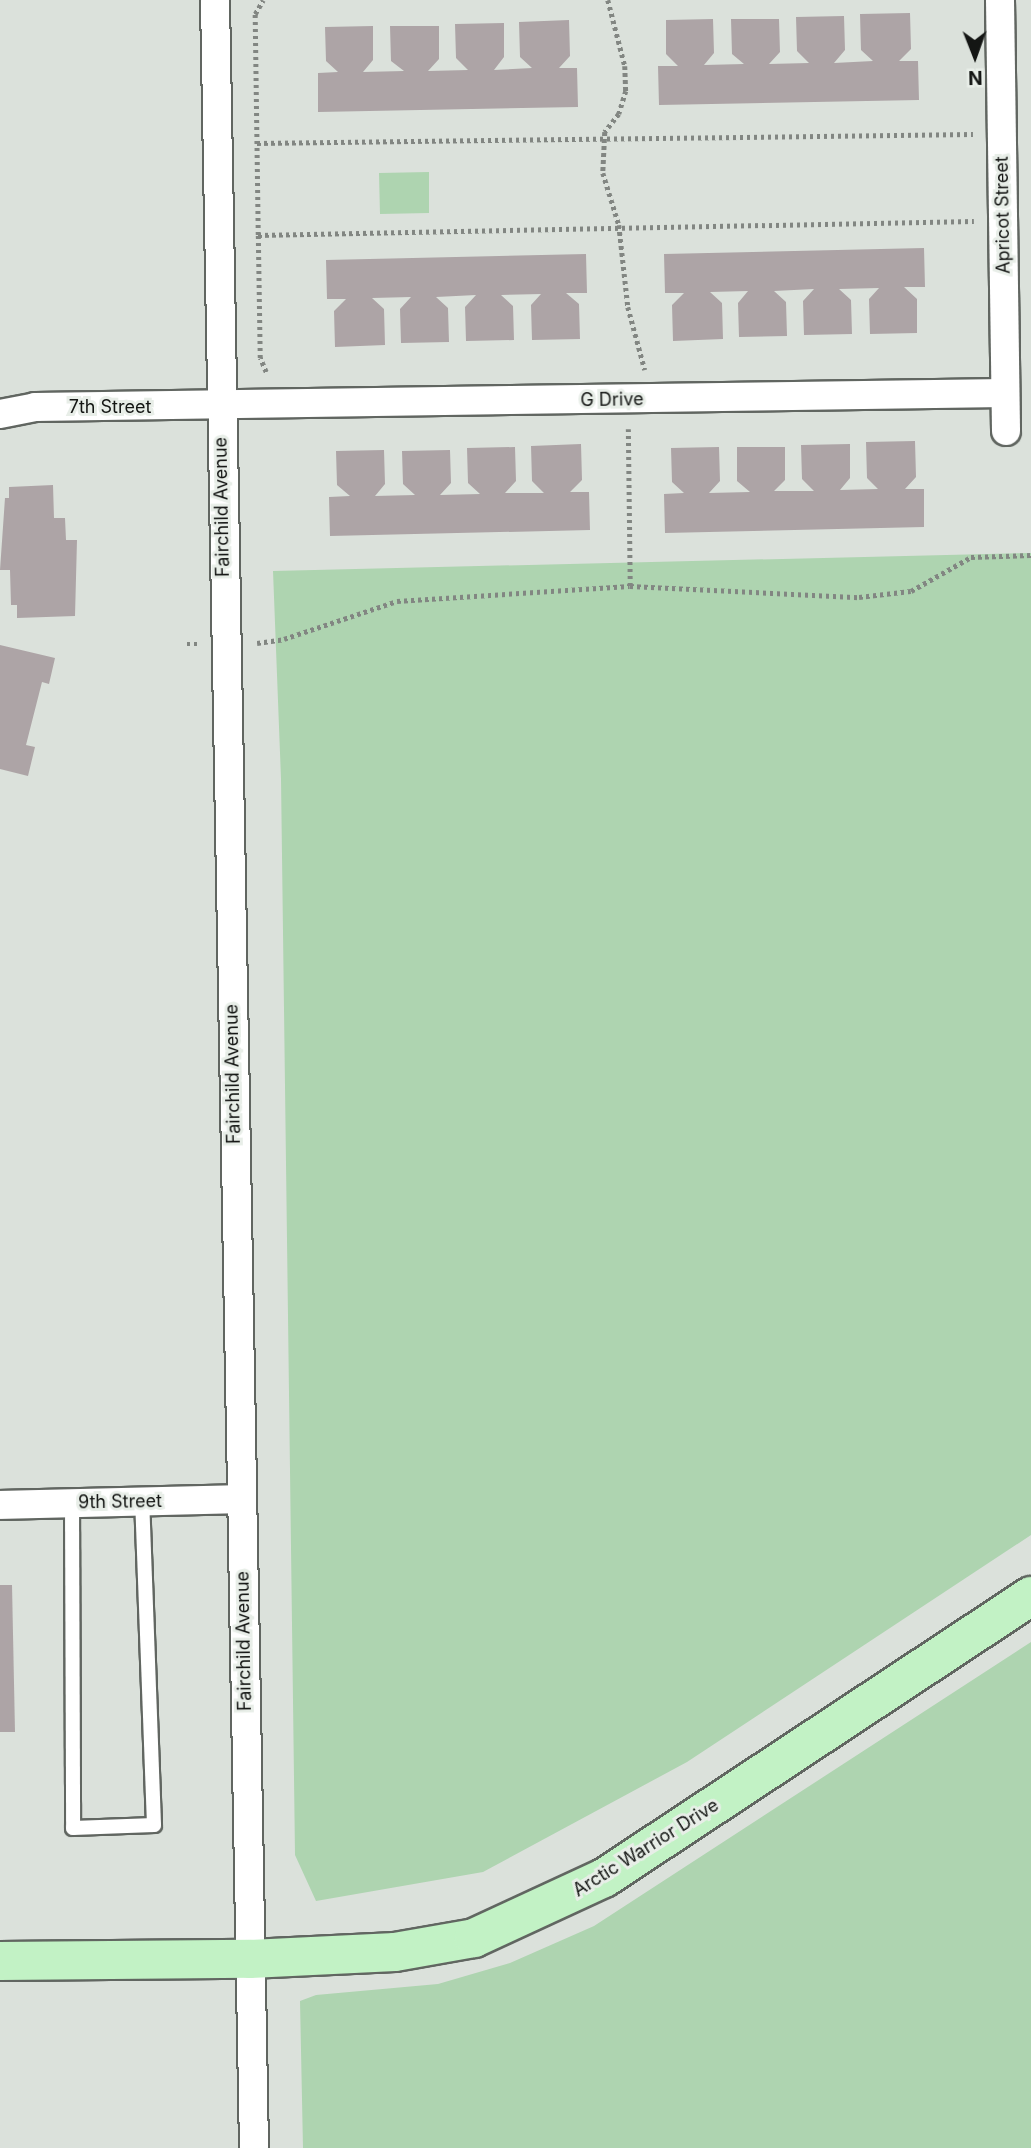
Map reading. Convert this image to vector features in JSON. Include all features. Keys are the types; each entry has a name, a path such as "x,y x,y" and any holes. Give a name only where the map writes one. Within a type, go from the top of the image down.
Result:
{"main road":[{"name":"Arctic Warrior Drive","path":"0,1961 250,1959 395,1952 474,1938 541,1910 604,1878 1031,1596"}],"street":[{"name":"Fairchild Avenue","path":"215,0 224,644 254,2148"},
{"name":"Apricot Street","path":"1000,0 1006,431"},
{"name":"G Drive","path":"220,407 1005,393"},
{"name":"7th Street","path":"0,414 35,407 220,407"},
{"name":"9th Street","path":"0,1505 241,1499"}],"lane":[{"path":"72,1503 73,1828 154,1825 142,1502"}],"path":[{"path":"263,0 255,14 260,358 264,371 276,377"},
{"path":"608,0 625,66 626,91 619,114 603,138 603,173 620,229 639,400 630,586"},
{"path":"257,143 1002,134"},
{"path":"258,235 1003,220"},
{"path":"187,644 284,639 342,616 397,601 630,586 859,597 911,591 971,557 1031,555"}],"green space":[{"path":"429,172 429,213 380,214 379,173"},
{"path":"1031,553 1031,1535 687,1762 483,1872 316,1901 295,1855 281,779 273,571"},
{"path":"1031,1642 1031,2148 303,2148 300,2001 316,1995 438,1984 510,1963 594,1926"}],"building":[{"path":"910,13 911,49 899,61 918,61 919,100 659,105 658,66 678,66 666,54 666,20 713,19 714,53 704,65 744,64 732,54 731,19 779,19 780,52 769,64 809,63 797,51 796,17 844,16 845,50 834,63 873,61 861,50 860,14"},
{"path":"569,20 570,56 559,68 577,68 578,107 318,112 318,73 338,72 326,61 325,27 373,26 373,60 363,72 404,71 391,61 390,26 439,26 439,59 428,71 468,70 456,58 455,24 504,23 504,57 494,70 532,68 520,57 519,22"},
{"path":"924,248 925,287 904,287 917,299 917,333 870,334 869,299 879,288 839,289 851,300 852,334 804,335 803,301 814,289 774,291 786,302 787,336 739,337 738,303 748,291 710,292 722,303 723,339 673,341 672,305 684,293 665,293 664,254"},
{"path":"586,254 587,293 566,293 579,304 580,339 532,340 531,305 541,294 501,295 513,306 514,340 466,341 465,307 476,295 436,297 448,308 449,342 401,343 400,309 411,297 372,298 384,309 385,345 335,347 334,311 346,299 327,299 326,260"},
{"path":"915,441 916,477 905,489 924,489 924,527 665,533 664,494 684,493 672,482 671,448 719,447 720,481 709,493 750,492 737,481 737,447 785,447 785,480 774,491 814,491 802,479 801,445 850,444 850,478 840,490 878,489 867,478 866,442"},
{"path":"581,444 582,480 570,492 589,492 590,530 330,536 329,497 350,496 337,485 336,451 384,450 385,484 375,496 415,495 403,484 402,451 450,450 451,483 440,495 480,494 468,483 467,448 515,447 516,481 505,493 544,493 532,481 531,446"},
{"path":"53,485 54,518 65,518 66,540 77,540 75,616 17,618 17,605 11,605 10,570 0,570 5,498 9,498 9,487"},
{"path":"0,645 55,658 49,684 42,682 26,745 35,747 28,776 0,769"},
{"path":"0,1585 12,1585 15,1732 0,1732"}]}
